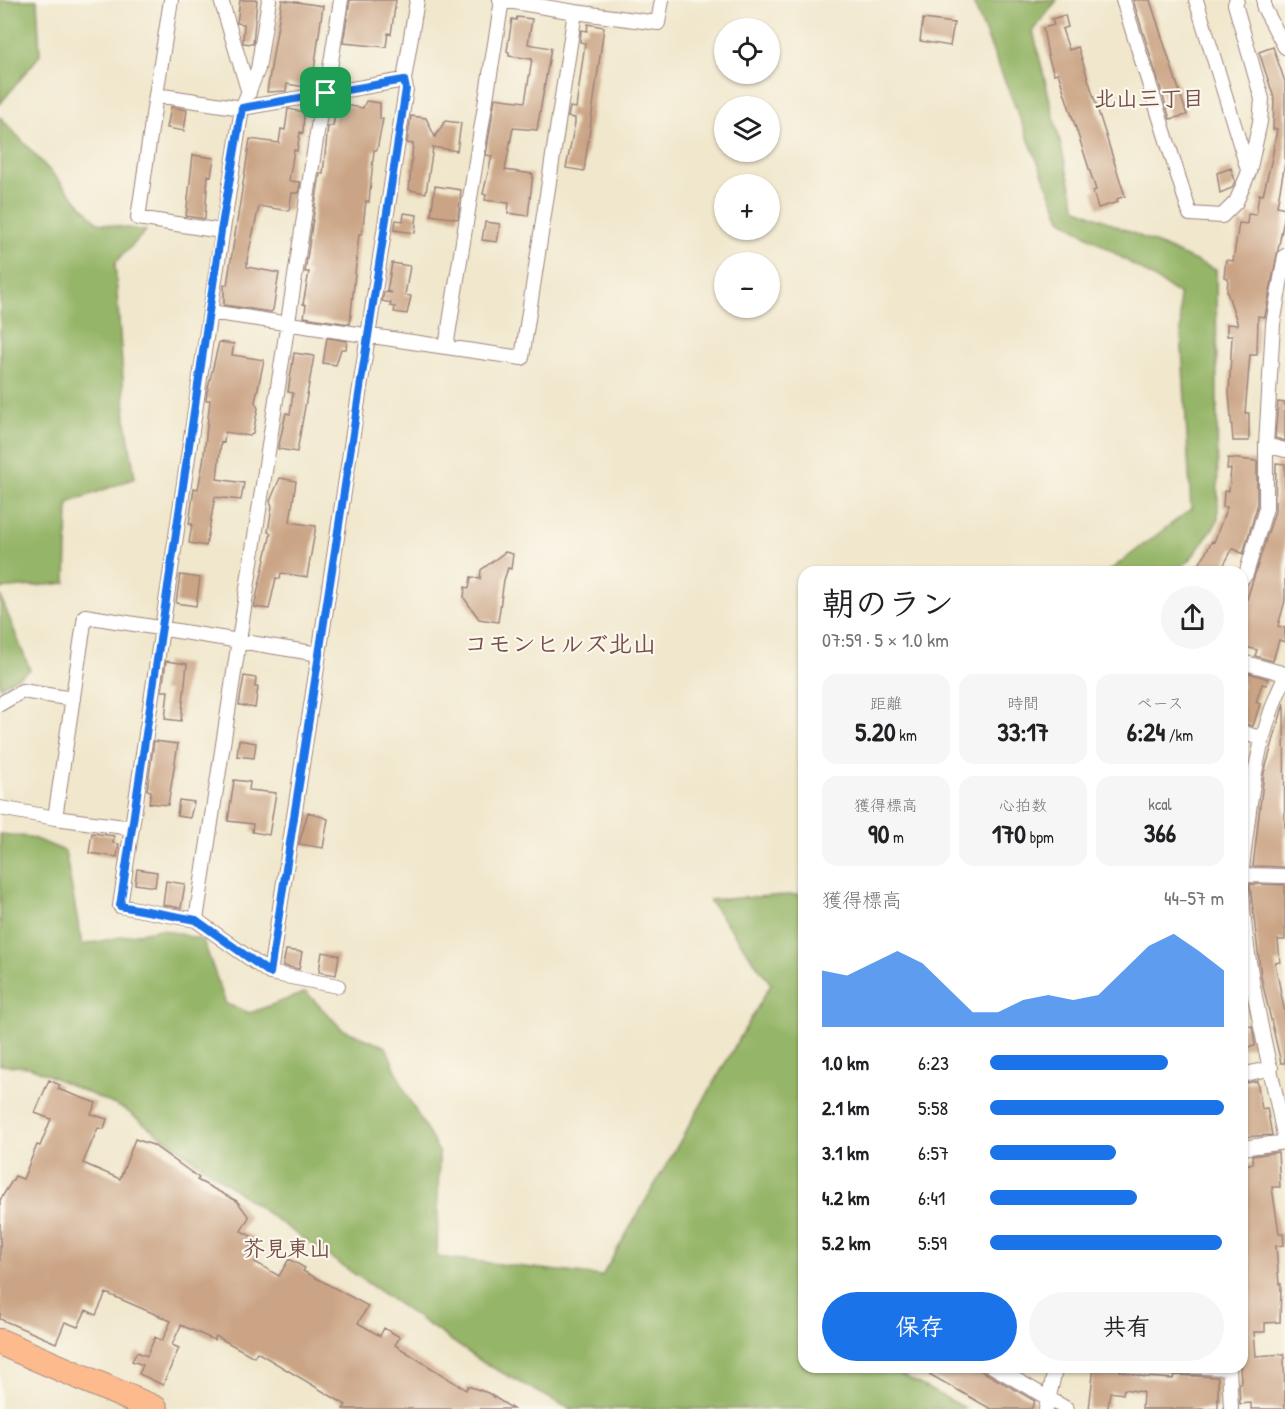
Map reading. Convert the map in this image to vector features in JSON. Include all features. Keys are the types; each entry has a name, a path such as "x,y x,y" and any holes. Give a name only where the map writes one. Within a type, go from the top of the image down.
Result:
{"highway":[{"path":"0,1342 155,1409"}],"street":[{"path":"171,0 138,218 221,231"},
{"path":"221,0 249,93"},
{"path":"269,0 258,69 242,108 221,231 120,906 196,920 270,973 338,986"},
{"path":"196,920 324,94 341,0"},
{"path":"270,973 369,335 417,0"},
{"path":"446,347 501,0 658,23 662,0"},
{"path":"1122,0 1190,214 1222,216 1236,202 1249,172 1260,122 1262,99 1235,4 1237,0"},
{"path":"1196,0 1249,172"},
{"path":"1264,0 1264,8 1285,46"},
{"path":"210,312 522,358 575,12"},
{"path":"156,95 242,108 404,80"},
{"path":"1248,567 1266,507 1266,445 1285,256"},
{"path":"1266,445 1285,450"},
{"path":"55,818 86,616 319,654"},
{"path":"1248,664 1285,676 1262,739 1248,812"},
{"path":"0,704 22,691 73,699"},
{"path":"1248,734 1262,739"},
{"path":"0,808 132,828"},
{"path":"1248,874 1285,876"},
{"path":"1248,1001 1271,1068 1285,1141 1248,1147"},
{"path":"1248,1074 1271,1068"},
{"path":"1002,1373 1047,1403 1067,1409"},
{"path":"1047,1403 1054,1373"},
{"path":"1229,1373 1231,1409"}],"green space":[{"path":"0,0 37,0 40,55 0,104"},
{"path":"972,0 1057,0 1033,31 1076,208 1216,270 1218,521 1189,561 1182,566 1116,566 1191,509 1179,294 1061,219"},
{"path":"0,117 98,223 146,231 115,263 126,422 135,478 68,503 66,583 0,589"},
{"path":"0,595 30,670 0,687"},
{"path":"0,834 30,837 65,851 82,945 160,929 203,940 226,1004 250,1013 306,992 342,1029 386,1047 406,1094 439,1152 437,1257 602,1276 771,984 709,900 798,894 798,1373 898,1373 967,1409 570,1409 484,1363 292,1231 124,1109 30,1067 0,1065"}],"building":[{"path":"240,0 257,0 253,44 243,43 244,24 237,23"},
{"path":"282,0 323,6 312,85 307,84 306,87 287,84 286,91 267,92"},
{"path":"350,0 396,0 391,34 388,33 386,47 343,43"},
{"path":"1133,0 1150,0 1187,115 1170,119"},
{"path":"1065,15 1068,27 1062,29 1069,50 1078,47 1125,196 1117,199 1118,202 1098,208 1093,191 1096,190 1058,73 1054,74 1048,56 1043,28 1054,25 1052,19"},
{"path":"517,17 532,19 528,44 551,48 537,130 513,128 505,170 533,174 528,216 508,213 509,203 485,200 486,195 483,194 492,156 486,155 495,98 525,102 532,59 509,56 507,51 512,19 516,20"},
{"path":"923,19 954,23 950,46 920,41"},
{"path":"588,24 604,27 584,171 566,168 575,123 575,118 568,117 570,107 576,108 585,43 580,42 581,30 587,31"},
{"path":"1273,47 1285,82 1285,163 1277,206 1285,208 1285,214 1265,317 1258,316 1257,355 1250,355 1245,413 1249,413 1249,441 1233,441 1229,392 1232,336 1227,336 1227,324 1238,325 1227,292 1228,278 1224,277 1226,260 1233,261 1239,223 1247,224 1248,214 1256,215 1259,194 1263,195 1272,158 1277,129 1273,129 1274,98 1259,52"},
{"path":"366,101 380,103 380,119 383,119 377,150 374,150 369,202 366,201 362,234 359,234 350,324 304,317 306,305 303,304 309,272 305,272 320,173 323,174 328,126 333,126 337,104 363,108"},
{"path":"171,107 187,110 184,131 167,128"},
{"path":"288,109 304,112 303,133 300,132 297,151 294,150 289,181 300,182 299,193 292,193 289,211 259,206 247,260 247,267 279,273 273,310 271,312 224,305 224,285 227,285 250,139 279,143 281,129 285,130"},
{"path":"411,116 426,118 435,137 445,121 461,123 457,151 433,147 426,193 409,190 413,144 407,143"},
{"path":"193,155 214,158 211,176 208,175 205,219 186,216"},
{"path":"1231,168 1235,181 1232,188 1220,193 1217,173"},
{"path":"435,186 461,190 458,219 431,215"},
{"path":"404,213 417,215 415,233 394,230 396,220 403,221"},
{"path":"485,222 500,224 497,242 482,240"},
{"path":"392,263 410,266 405,295 411,296 407,314 394,312 395,307 390,306 391,303 382,301 384,292 392,293 387,291"},
{"path":"327,338 347,341 346,349 341,349 336,365 323,363"},
{"path":"219,342 234,344 232,355 264,360 255,402 258,408 253,433 250,436 225,432 224,443 221,442 217,479 244,483 241,500 215,497 206,546 189,543 192,524 189,524 194,488 198,489 203,463 210,400 206,400 207,392"},
{"path":"294,353 314,356 297,452 278,449 286,413 290,414 293,393 288,392"},
{"path":"1278,402 1285,403 1285,441 1275,438"},
{"path":"1228,458 1257,461 1257,507 1243,554 1233,548 1223,566 1199,566 1212,541 1214,542 1227,507 1223,507 1224,491 1229,491 1231,469 1227,469"},
{"path":"1276,463 1285,464 1285,601 1278,626 1285,628 1285,642 1279,640 1273,661 1255,656 1257,650 1248,648 1248,596 1275,511"},
{"path":"280,478 296,481 290,522 316,526 307,577 281,573 280,579 276,578 269,609 254,607 271,533 268,532 272,506 270,501"},
{"path":"505,552 513,554 511,569 508,568 504,580 498,622 479,619 464,598 465,587 469,588 471,577 480,579 481,570"},
{"path":"180,575 200,578 196,606 176,603"},
{"path":"166,661 187,664 181,721 165,719 168,691 162,691"},
{"path":"1248,673 1268,679 1266,685 1262,684 1256,702 1260,704 1253,726 1248,725"},
{"path":"244,676 256,678 255,687 258,687 255,708 239,705"},
{"path":"1284,703 1285,867 1253,866 1264,773"},
{"path":"239,740 256,743 254,758 237,756"},
{"path":"154,741 178,744 168,805 149,803 151,791 147,790"},
{"path":"234,780 250,782 249,790 276,793 269,835 252,832 253,824 228,821"},
{"path":"179,800 194,802 190,818 177,816"},
{"path":"308,812 328,819 323,848 299,844"},
{"path":"92,833 114,836 113,843 119,844 117,857 89,853"},
{"path":"137,869 157,872 155,887 135,884"},
{"path":"166,881 185,884 181,908 163,905"},
{"path":"1250,884 1285,885 1285,940 1278,940 1280,962 1275,963 1285,1013 1285,1063 1281,1063 1261,977"},
{"path":"286,950 302,952 299,969 283,966"},
{"path":"322,952 339,955 336,975 319,972"},
{"path":"1248,1026 1252,1026 1255,1046 1248,1047"},
{"path":"49,1080 60,1085 58,1089 96,1103 91,1114 107,1119 104,1129 98,1128 83,1163 120,1179 135,1139 153,1145 199,1178 197,1180 237,1201 249,1217 241,1231 255,1238 249,1249 260,1255 255,1262 279,1276 289,1259 305,1268 303,1271 368,1306 358,1323 380,1336 384,1328 400,1337 395,1345 466,1390 468,1386 488,1393 513,1409 343,1409 346,1405 257,1352 254,1357 216,1336 214,1340 181,1325 172,1345 179,1348 163,1385 139,1374 143,1365 132,1361 137,1352 147,1356 155,1337 162,1341 171,1321 106,1293 96,1315 86,1310 78,1327 65,1322 56,1343 0,1319 0,1200 15,1176 23,1179 37,1145 40,1146 51,1119 35,1113"},
{"path":"1257,1081 1262,1109 1267,1108 1272,1135 1248,1137 1248,1083"},
{"path":"1278,1152 1280,1187 1272,1187 1279,1233 1283,1233 1284,1245 1276,1246 1279,1284 1281,1284 1280,1322 1265,1323 1265,1332 1254,1332 1256,1356 1284,1354 1285,1409 1251,1409 1251,1403 1240,1404 1240,1373 1248,1373 1248,1164 1253,1164 1252,1156"},
{"path":"927,1373 985,1373 1035,1401 1031,1409 991,1409"},
{"path":"1093,1373 1128,1373 1173,1379 1174,1375 1218,1377 1218,1409 1142,1409 1143,1392 1124,1389 1123,1394 1110,1392 1108,1408 1089,1409"}],"district":[{"name":"北山三丁目","path":"1149,98"},
{"name":"コモンヒルズ北山","path":"560,644"},
{"name":"芥見東山","path":"287,1248"}],"route":[{"path":"404,80 406,89 270,973 196,920 120,906 221,231 242,108 326,93 404,80"}]}
